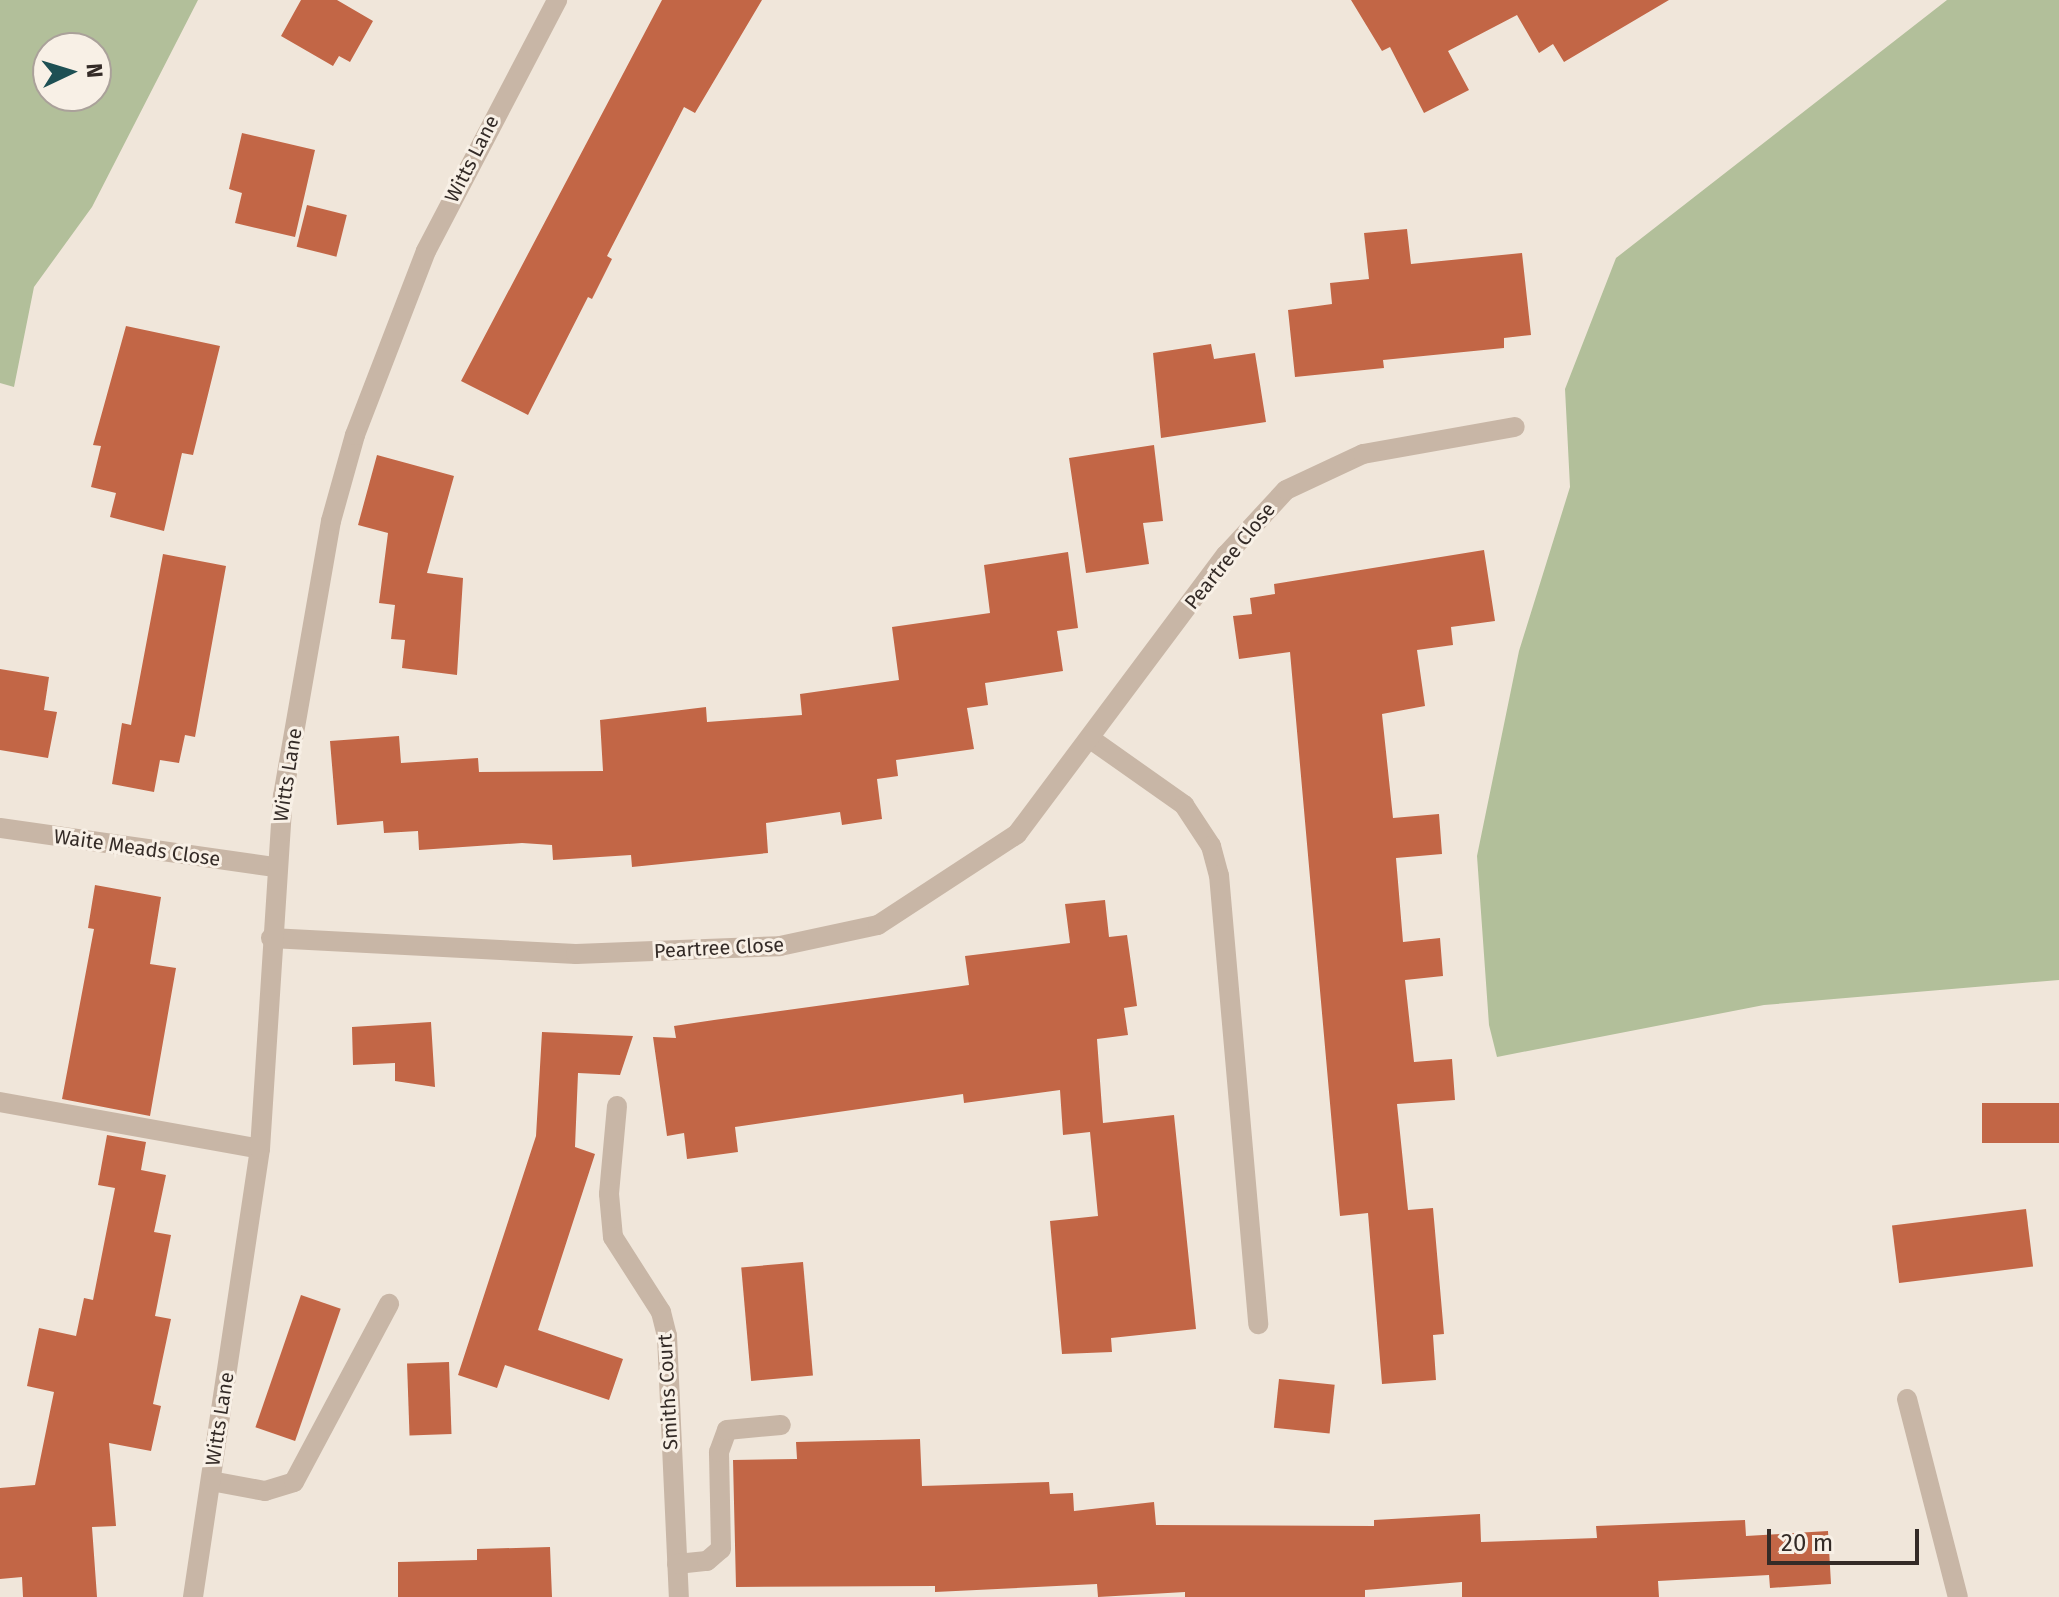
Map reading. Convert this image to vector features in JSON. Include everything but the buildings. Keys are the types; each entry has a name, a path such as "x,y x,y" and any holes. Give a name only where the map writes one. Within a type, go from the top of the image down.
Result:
{"street":[{"name":"Witts Lane","path":"193,1597 260,1149 275,867 320,582 355,435 426,251 557,0"},
{"name":"Peartree Close","path":"271,938 576,954 780,946 848,936 908,909 1017,834 1092,740 1226,555 1286,490 1363,454 1515,427"},
{"path":"1092,740 1184,805 1215,860 1258,1324"},
{"name":"Waite Meads Close","path":"0,828 275,867"},
{"path":"0,1102 260,1149"},
{"name":"Smiths Court","path":"617,1106 609,1194 613,1237 661,1312 667,1336 679,1597"},
{"path":"211,1481 265,1491 294,1482 389,1304"},
{"path":"1907,1399 1958,1597"},
{"path":"677,1564 707,1561 721,1549 719,1452 727,1430 781,1425"}],"green space":[{"path":"0,0 198,0 92,207 34,287 14,387 0,383"},
{"path":"1947,0 2059,0 2059,980 1764,1005 1497,1057 1489,1025 1477,856 1519,651 1570,487 1565,389 1616,258"}]}
